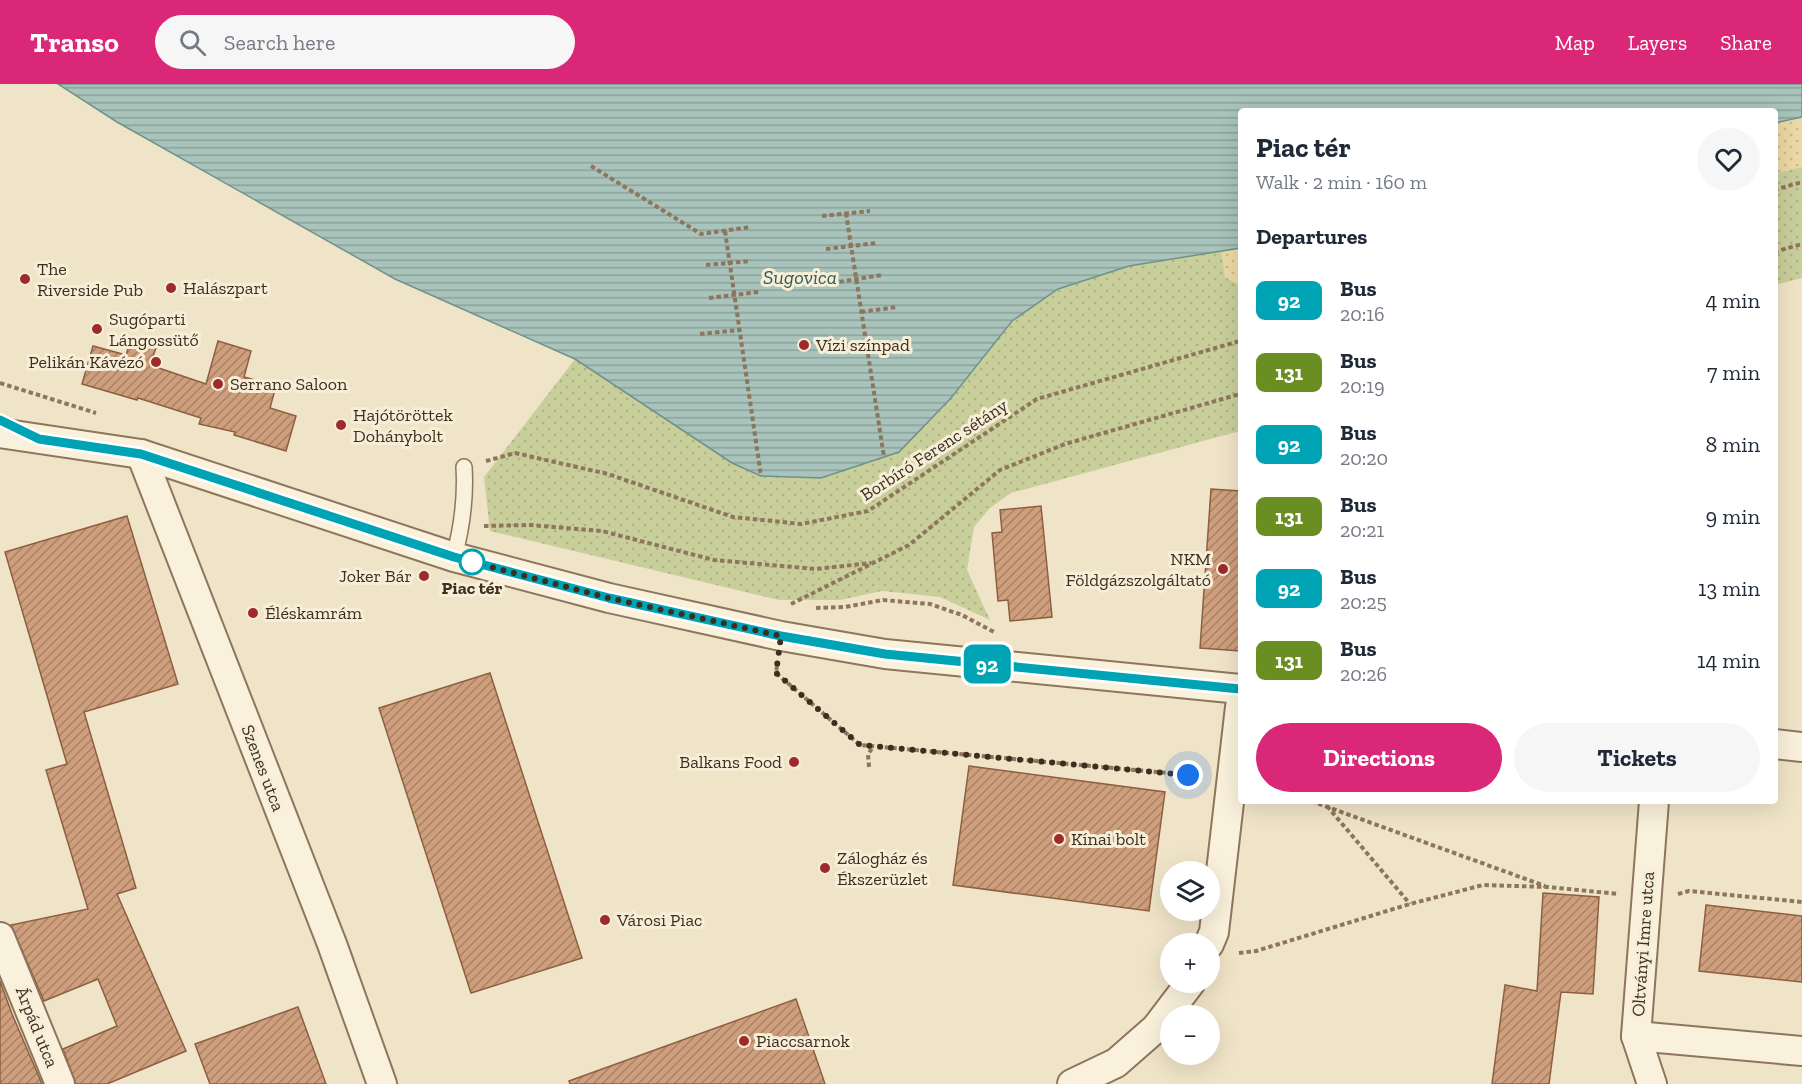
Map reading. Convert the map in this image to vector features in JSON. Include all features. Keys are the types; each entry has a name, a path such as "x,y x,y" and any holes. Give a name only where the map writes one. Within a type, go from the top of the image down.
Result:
{"street":[{"path":"0,420 39,439"},
{"path":"0,433 141,454 454,557 609,598 782,622 885,654 1238,689"},
{"name":"Szenes utca","path":"141,454 327,932 382,1084"},
{"path":"1221,949 1214,932 1238,727"},
{"path":"1778,744 1802,747"},
{"name":"Oltványi Imre utca","path":"1652,1084 1636,1036 1654,804"},
{"name":"Árpád utca","path":"0,937 60,1084"},
{"path":"1072,1084 1116,1063 1156,1028 1183,993"},
{"path":"1636,1036 1802,1051"}],"lane":[{"path":"454,557 462,527 466,492 464,467"}],"path":[{"path":"591,166 701,234 751,227"},
{"path":"1778,189 1802,182"},
{"path":"822,216 870,211"},
{"path":"846,213 884,457"},
{"path":"725,231 761,476"},
{"path":"826,249 877,243"},
{"path":"1778,251 1802,244"},
{"path":"706,266 752,261"},
{"path":"832,283 882,275"},
{"path":"709,298 759,292"},
{"path":"861,312 897,307"},
{"path":"700,334 740,330"},
{"name":"Borbíró Ferenc sétány","path":"464,467 515,453 608,474 733,518 801,524 868,511 1037,399 1238,342"},
{"path":"782,622 875,563 909,545 1000,470 1065,444 1238,395"},
{"path":"462,527 530,525 602,531 714,560 816,569 875,563"},
{"path":"813,608 845,607 883,600 930,604 962,615 1003,636"},
{"path":"793,609 782,622 776,673 860,745 1233,779"},
{"path":"869,766 868,754 873,747"},
{"path":"1323,804 1548,887"},
{"path":"1327,805 1410,904"},
{"path":"1221,949 1256,951 1410,904 1483,885 1548,887 1665,899 1689,891 1802,902"}],"green space":[{"path":"1802,117 1802,278 1778,284 1778,122"},
{"path":"1238,248 1238,432 1011,493 990,508 974,527 967,570 990,620 940,597 882,591 840,600 779,600 490,531 484,477 575,359 732,463 884,457 899,452 951,398 1012,321 1058,289 1129,266"}],"sand":[{"path":"1802,117 1802,167 1778,173 1778,122"},
{"path":"1238,248 1238,284 1225,278 1221,251"}],"water":[{"name":"Sugovica","path":"58,84 1802,84 1802,117 1778,122 1778,108 1238,108 1238,248 1129,266 1058,289 1012,321 951,398 899,452 821,478 761,476 732,463 575,359 395,279 117,122"}],"building":[{"path":"132,336 157,345 150,365 206,384 218,341 251,351 244,377 276,386 270,408 296,416 286,451 234,435 235,432 199,424 201,418 138,398 137,400 82,384 93,346 126,355"},
{"name":"NKM Földgázszolgáltató","path":"1211,489 1238,491 1238,651 1200,648"},
{"path":"1041,506 1052,617 1010,621 1008,600 998,601 992,533 1002,532 1000,510"},
{"path":"127,516 178,684 84,712 136,888 117,894 186,1051 107,1084 76,1084 63,1049 117,1026 98,979 44,1001 11,925 88,909 46,770 67,764 5,552"},
{"path":"490,673 582,958 471,993 379,708"},
{"name":"Kínai bolt","path":"969,766 1165,792 1149,911 953,885"},
{"path":"1543,893 1599,897 1593,994 1561,992 1549,1084 1492,1084 1505,985 1537,991"},
{"path":"1706,905 1802,916 1802,982 1699,971"},
{"path":"0,981 12,1014 42,1084 0,1084"},
{"name":"Piaccsarnok","path":"796,999 825,1084 570,1084 569,1081"},
{"path":"298,1007 326,1084 210,1084 195,1044"}],"bus line":[{"name":"92","path":"0,420 39,439 141,454 454,557 609,598 781,636 885,654 1238,689"}],"place":[{"name":"The Riverside Pub","path":"25,279"},
{"name":"Halászpart","path":"171,288"},
{"name":"Sugóparti Lángossütő","path":"97,329"},
{"name":"Vízi színpad","path":"804,345"},
{"name":"Pelikán Kávézó","path":"156,362"},
{"name":"Serrano Saloon","path":"218,384"},
{"name":"Hajótöröttek Dohánybolt","path":"341,425"},
{"name":"Piac tér","path":"472,562"},
{"name":"NKM Földgázszolgáltató","path":"1223,569"},
{"name":"Joker Bár","path":"424,576"},
{"name":"Éléskamrám","path":"253,613"},
{"name":"Balkans Food","path":"794,762"},
{"name":"Kínai bolt","path":"1059,839"},
{"name":"Zálogház és Ékszerüzlet","path":"825,868"},
{"name":"Városi Piac","path":"605,920"},
{"name":"Piaccsarnok","path":"744,1041"}],"route":[{"path":"472,562 609,598 781,636 776,673 860,745 1188,775"}]}
